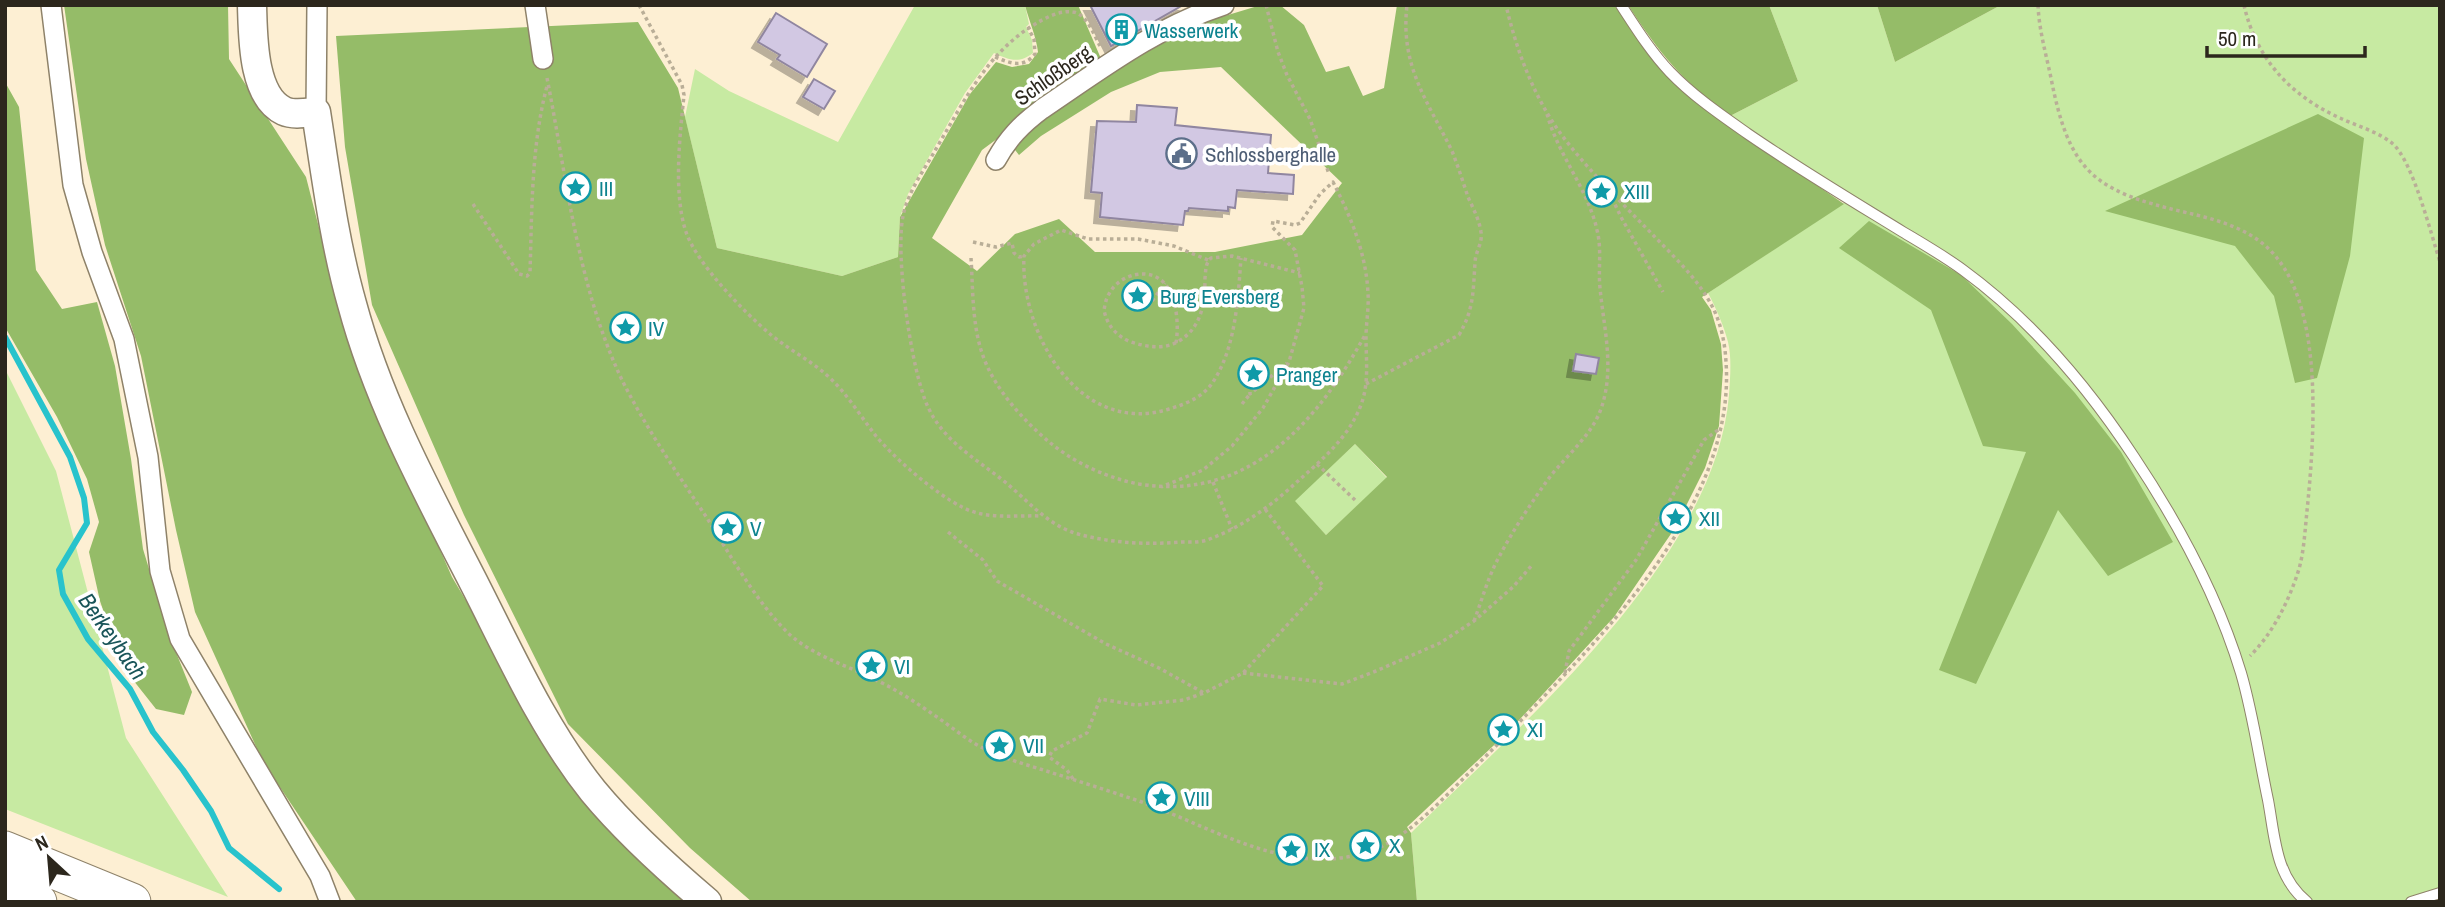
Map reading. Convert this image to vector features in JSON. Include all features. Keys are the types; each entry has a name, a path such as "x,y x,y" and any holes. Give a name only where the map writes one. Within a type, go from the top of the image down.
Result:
{"highway":[{"path":"5,850 132,902"},
{"path":"5,888 38,902"}],"street":[{"path":"51,5 73,184 92,252 124,339 148,457 160,571 180,639 320,876 330,902"},
{"path":"252,5 256,60 266,93 281,110 291,113 316,112"},
{"path":"317,5 316,112 328,194 352,304 388,408 416,471 532,695 562,746 593,791 707,902"},
{"path":"534,5 543,59"},
{"name":"Schloßberg","path":"996,160 1007,141 1024,122 1110,63 1154,34 1224,5"}],"lane":[{"path":"1621,5 1669,71 1701,100 1773,151 1966,272 2048,348 2105,415 2135,457 2161,501 2219,611 2239,668 2276,854 2290,884 2307,902"},
{"path":"2411,902 2440,893"}],"path":[{"path":"639,5 682,85 684,95 678,158 682,218 692,246 704,262 770,334 833,381 890,452 947,497 980,514 1042,516"},
{"path":"1266,5 1282,63 1319,140 1329,174"},
{"path":"1366,384 1459,335 1473,301 1475,259 1482,239 1479,222 1453,153 1420,92 1409,60 1406,44 1407,5"},
{"path":"543,59 567,198 588,285 615,362 650,430 716,533 789,634 806,647 909,698 970,741 1012,761 1141,802 1244,845 1268,852 1313,858 1354,855 1385,845 1427,813 1565,675 1615,619 1670,543 1708,467 1722,428 1727,372 1725,345 1712,305 1674,257 1562,136 1527,74 1506,5"},
{"path":"2038,5 2039,24 2062,126 2071,148 2085,166 2104,183 2129,198 2234,226 2267,248 2278,259 2297,293 2305,326 2312,383 2312,474 2301,560 2277,621 2266,638 2239,668"},
{"path":"2244,5 2259,48 2291,89 2331,114 2395,145 2407,165 2440,262"},
{"path":"1110,63 1084,18 1077,12 1055,14 1028,28 995,57 968,92 912,190 903,214 900,249 907,312 920,388 929,410 950,440 1042,516 1061,529 1093,538 1146,544 1211,539 1265,508 1317,464 1330,452 1350,425 1362,402 1366,384 1368,292 1362,254 1350,218 1333,183 1320,194 1297,224 1275,221 1272,223 1272,227 1295,250 1304,308 1289,362 1263,408 1232,446 1203,470 1161,487"},
{"path":"995,57 1012,64 1031,59 1035,54 1034,39 1028,28"},
{"path":"472,205 519,274 527,276 530,273 538,119 548,83"},
{"path":"1474,621 1498,559 1545,482 1575,448 1598,416 1605,394 1608,360 1597,230 1584,191 1551,128 1546,108"},
{"path":"1607,187 1621,218 1663,292"},
{"path":"1241,258 1237,306 1224,358 1211,385 1191,401 1168,410 1145,414 1118,411 1083,394 1057,366 1041,339 1026,298 1024,256 1034,244 1061,230 1088,239 1138,239 1174,246 1208,260 1224,256 1241,258 1300,273"},
{"path":"973,242 996,247 1012,243 1016,256 1024,256"},
{"path":"971,258 976,328 982,356 1003,391 1041,435 1067,456 1129,482 1161,487 1213,482 1237,474 1275,449 1325,398 1343,374 1366,333"},
{"path":"1176,343 1173,301 1165,284 1147,274 1131,276 1116,285 1108,294 1104,310 1112,330 1123,339 1158,347 1176,343 1191,333 1199,321 1208,260"},
{"path":"1147,303 1150,304 1165,284"},
{"path":"1242,404 1250,394 1289,362"},
{"path":"1250,378 1250,394"},
{"path":"1565,675 1569,651 1636,560 1704,440 1722,428"},
{"path":"1317,464 1355,500"},
{"path":"1213,482 1232,529"},
{"path":"1074,781 1067,770 1049,757 1052,751 1087,733 1100,699 1136,705 1184,699 1204,693 1244,673 1323,586 1265,508"},
{"path":"948,532 982,561 997,580 1106,644 1159,668 1204,693"},
{"path":"1244,673 1342,684 1440,643 1474,621 1513,587 1533,564"}],"green space":[{"path":"64,5 228,5 229,59 306,177 348,341 452,577 587,805 684,902 357,902 263,762 195,612 141,356 105,245 86,159"},
{"path":"915,5 1025,5 1029,24 1026,27 1032,40 1033,53 1023,59 1014,60 994,53 965,93 908,194 900,217 898,257 842,276 717,248 685,117 695,69 729,91 838,142"},
{"path":"1025,5 1078,5 1102,61 982,150 932,238 977,271 1015,234 1059,219 1095,252 1215,252 1302,235 1342,183 1221,67 1160,72 1111,92 1041,136 1019,155 1012,146 1028,129 1148,47 1195,25 1261,5 1280,5 1304,25 1326,72 1349,66 1363,96 1384,88 1397,5 1614,5 1665,73 1699,104 1844,204 1702,297 1711,310 1721,344 1723,370 1719,426 1705,468 1675,528 1614,617 1509,731 1407,827 1411,833 1417,902 752,902 690,848 568,724 464,515 372,305 345,147 336,36 638,22 678,88 717,248 842,276 898,257 900,217 970,94 996,62 1012,67 1029,64 1038,52","holes":["1355,444 1387,477 1326,535 1295,501"]},
{"path":"1628,5 1769,5 1798,81 1730,116 1698,91 1673,66"},
{"path":"1769,5 1877,5 1895,62 2001,5 2440,5 2440,893 2414,902 1417,902 1411,833 1506,742 1607,634 1652,576 1689,517 1716,456 1729,395 1728,342 1708,293 1843,204 1849,194 1730,116 1798,81"},
{"path":"1877,5 2001,5 1895,62"},
{"path":"5,82 19,107 36,270 62,309 97,302 115,366 143,549 169,635 192,692 184,715 156,709 122,666 100,601 89,552 99,522 87,479 57,417 5,327"},
{"path":"2318,114 2364,138 2350,256 2317,378 2295,383 2274,296 2235,246 2105,211"},
{"path":"1869,221 1961,275 2012,324 2075,393 2121,452 2173,542 2108,576 2058,510 1976,684 1939,670 2026,452 1983,446 1931,310 1839,248"},
{"path":"5,369 56,471 126,738 228,897 5,809"},
{"path":"1355,444 1387,478 1326,535 1294,501"}],"building":[{"name":"Wasserwerk","path":"1090,5 1183,5 1111,46"},
{"path":"776,13 827,44 807,77 777,59 780,55 758,42"},
{"path":"814,79 835,91 824,109 803,97"},
{"name":"Schlossberghalle","path":"1137,105 1177,108 1175,125 1271,135 1268,173 1294,175 1293,194 1237,190 1235,208 1228,207 1228,211 1189,208 1185,211 1183,225 1100,217 1102,193 1091,192 1097,121 1136,122"},
{"path":"1576,354 1599,358 1596,374 1573,371"}],"waterway":[{"name":"Berkeybach","path":"5,337 70,457 84,498 87,523 59,570 63,594 88,639 130,689 153,732 211,811 229,848 279,889"}],"place":[{"name":"Wasserwerk","path":"1121,30"},
{"name":"Schlossberghalle","path":"1182,154"},
{"name":"III","path":"576,188"},
{"name":"XIII","path":"1601,191"},
{"name":"Burg Eversberg","path":"1137,296"},
{"name":"IV","path":"625,328"},
{"name":"Pranger","path":"1253,374"},
{"name":"XII","path":"1676,518"},
{"name":"V","path":"727,528"},
{"name":"VI","path":"871,666"},
{"name":"XI","path":"1504,729"},
{"name":"VII","path":"1000,745"},
{"name":"VIII","path":"1161,798"},
{"name":"X","path":"1366,845"},
{"name":"IX","path":"1291,849"}]}
